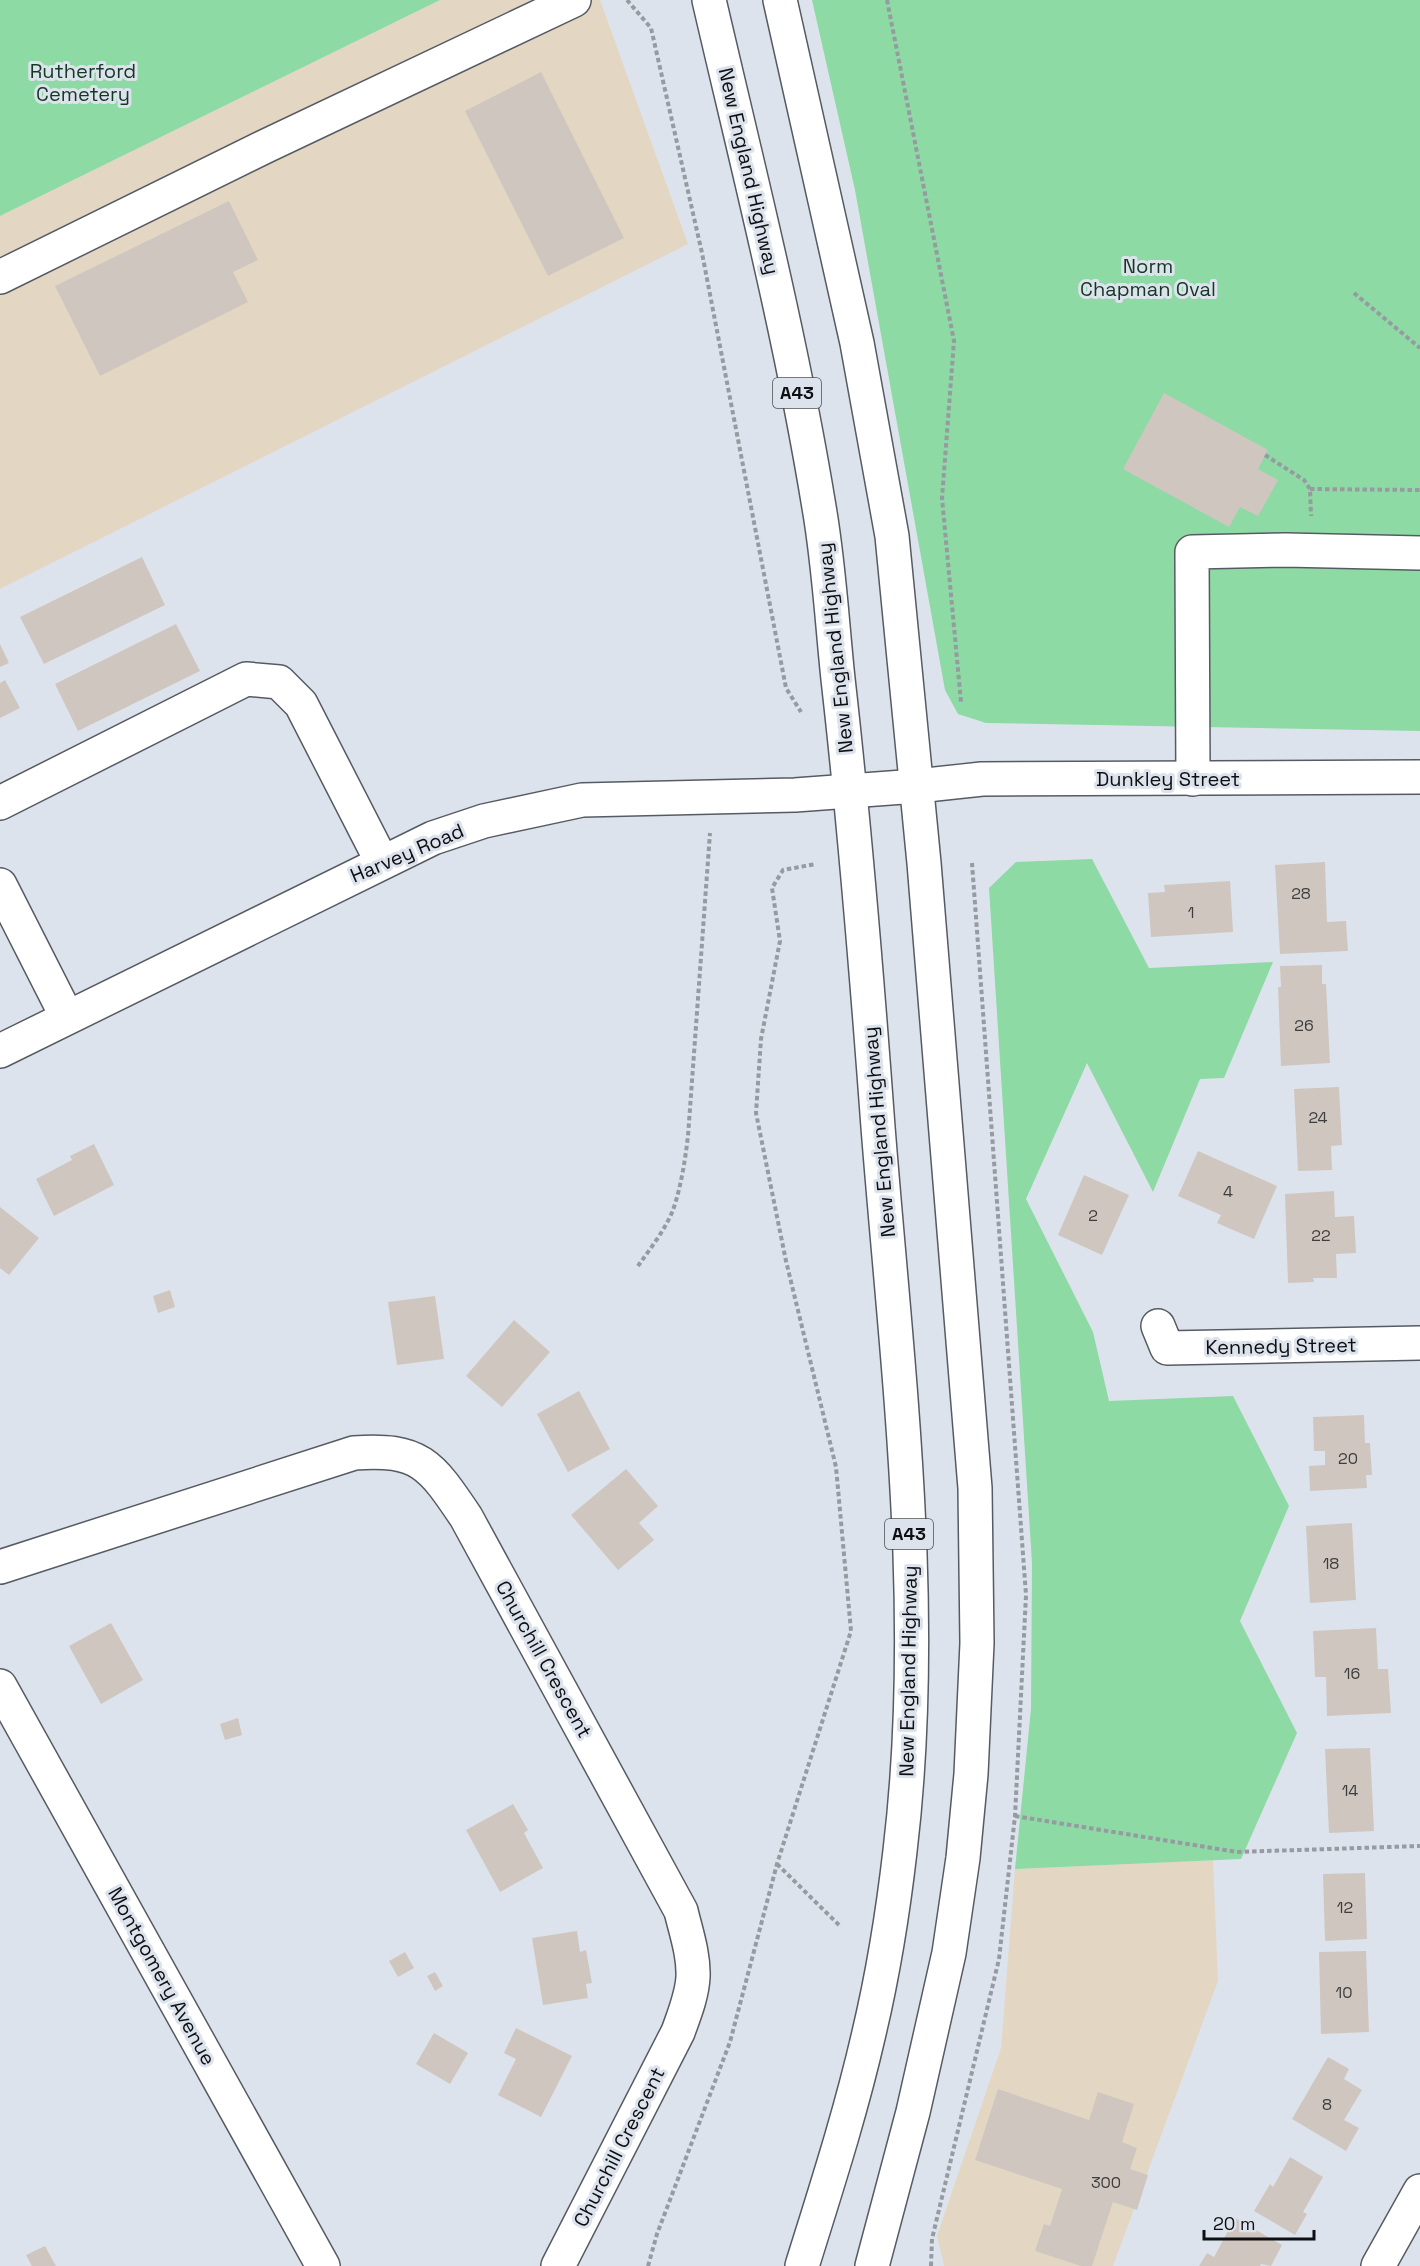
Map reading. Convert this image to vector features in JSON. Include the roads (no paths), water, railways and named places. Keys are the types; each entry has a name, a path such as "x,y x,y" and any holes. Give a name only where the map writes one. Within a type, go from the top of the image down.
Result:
{"main road":[{"path":"0,277 255,151 574,0"},
{"name":"New England Highway","path":"709,0 778,295 820,511 859,871 901,1402 913,1632 910,1732 900,1848 887,1938 869,2033 836,2159 802,2266"},
{"path":"777,6 857,343 892,536 917,786 975,1488 977,1643 971,1774 963,1858 949,1953 913,2112 872,2266"},
{"path":"1193,779 1192,552 1420,553"},
{"path":"0,803 246,679 279,682 301,704 382,862"},
{"name":"Dunkley Street","path":"850,791 982,779 1420,777"},
{"name":"Harvey Road","path":"0,1051 382,862 433,838 484,821 582,800 850,791"},
{"path":"0,885 67,1017"},
{"name":"Kennedy Street","path":"1158,1326 1167,1348 1420,1343"},
{"name":"Churchill Crescent","path":"0,1567 354,1453 384,1451 410,1456 430,1470 449,1491 466,1517 681,1911 690,1947 693,1977 678,2032 558,2266"},
{"name":"Montgomery Avenue","path":"0,1686 323,2266"},
{"path":"1377,2266 1420,2191"}],"park label":[{"name":"Rutherford Cemetery","path":"83,82"},
{"name":"Norm Chapman Oval","path":"1148,278"}]}
